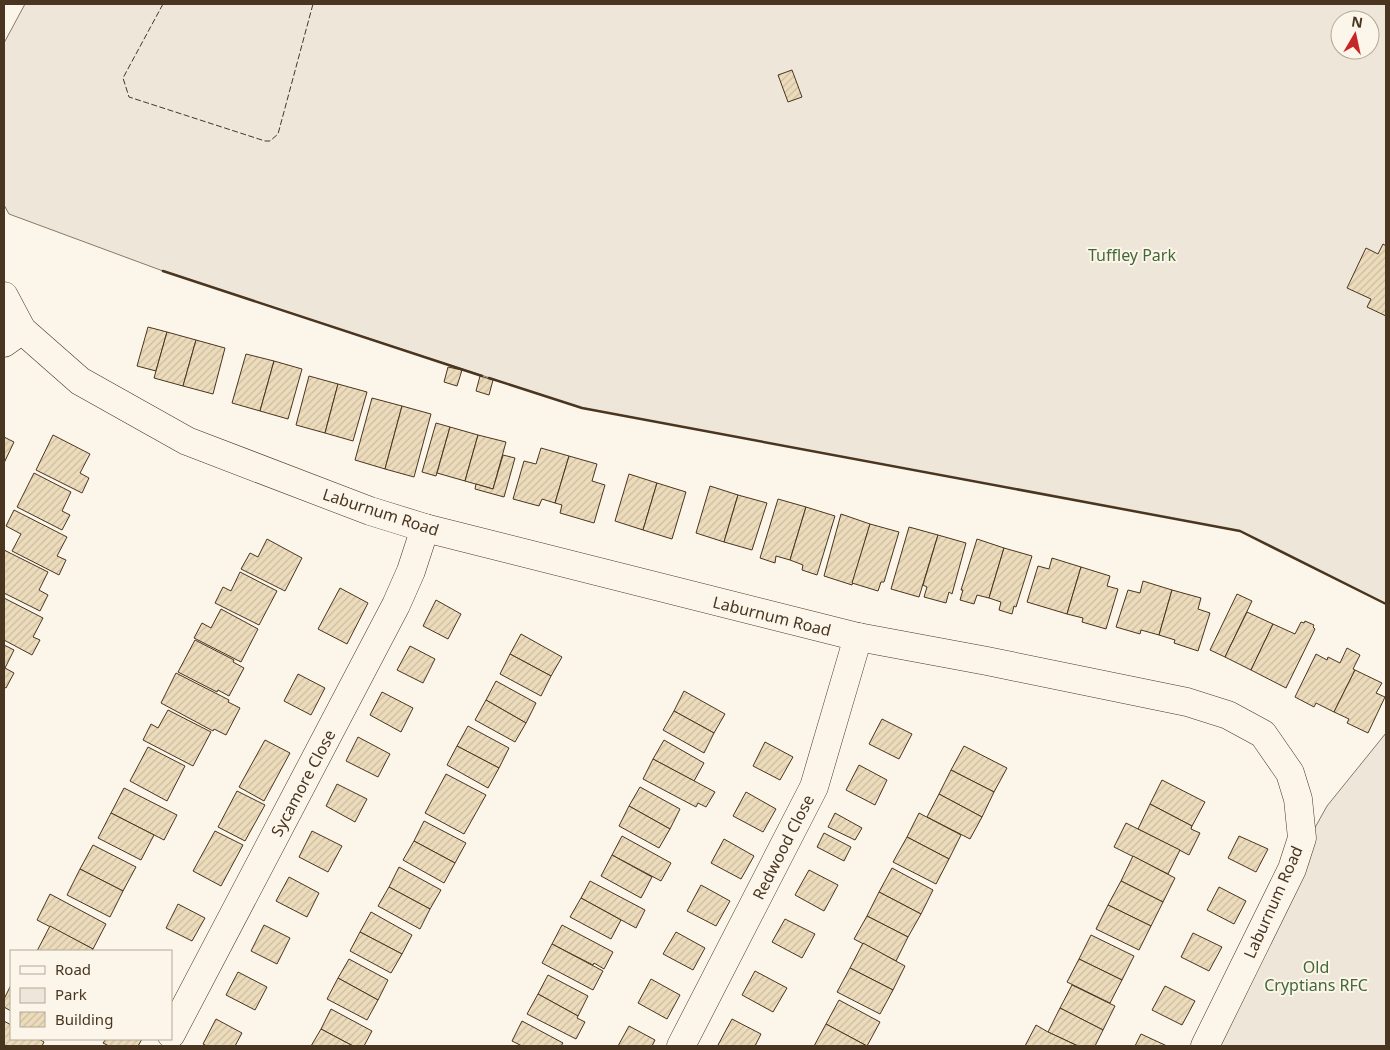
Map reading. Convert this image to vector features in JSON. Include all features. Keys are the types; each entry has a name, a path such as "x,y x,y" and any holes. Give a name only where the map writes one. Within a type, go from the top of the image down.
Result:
{"street":[{"name":"Laburnum Road","path":"4,296 13,336 80,381 187,441 370,511 425,528 858,637 1187,702 1228,715 1263,734 1290,773 1298,798 1302,838 1292,869 1205,1046"},
{"name":"Sycamore Close","path":"172,1032 396,605 411,571 425,528"},
{"name":"Redwood Close","path":"681,1046 814,787 858,637"}],"green space":[{"name":"Tuffley Park","path":"25,4 1386,4 1386,604 1240,531 582,408 163,271 9,214 4,205 4,43"},
{"name":"Old Cryptians RFC","path":"1386,733 1386,1046 1205,1046 1292,869 1327,806"}],"building":[{"path":"792,70 802,97 788,102 778,75"},
{"path":"1383,244 1386,246 1386,316 1367,307 1371,299 1347,288 1366,248 1378,254"},
{"path":"148,327 167,332 156,371 137,366"},
{"path":"167,332 196,340 183,386 154,378"},
{"path":"196,340 225,348 213,394 183,386"},
{"path":"246,354 274,361 260,411 232,403"},
{"path":"274,361 302,369 288,419 260,411"},
{"path":"448,367 462,370 457,386 444,382"},
{"path":"309,376 338,384 325,433 296,425"},
{"path":"480,376 493,380 489,395 476,391"},
{"path":"338,384 367,392 353,441 325,433"},
{"path":"372,398 402,406 385,469 355,460"},
{"path":"402,406 431,414 414,477 385,469"},
{"path":"436,423 450,427 436,476 422,472"},
{"path":"450,427 478,435 465,481 437,473"},
{"path":"53,435 90,454 80,473 89,478 82,493 36,470"},
{"path":"478,435 506,442 493,489 465,481"},
{"path":"4,437 14,442 4,463"},
{"path":"541,448 569,456 555,503 542,499 539,506 513,499 524,461 536,464"},
{"path":"503,455 515,458 504,497 475,489 476,484 493,489"},
{"path":"569,456 597,464 592,481 605,485 594,523 560,513 562,505 555,503"},
{"path":"34,473 71,492 62,511 70,515 62,530 17,507"},
{"path":"629,474 657,483 643,530 615,521"},
{"path":"657,483 686,492 672,539 643,530"},
{"path":"710,486 738,495 724,542 696,533"},
{"path":"738,495 767,503 752,550 724,542"},
{"path":"778,499 806,507 790,560 776,556 775,563 760,558"},
{"path":"806,507 835,516 817,575 802,570 803,565 790,560"},
{"path":"14,510 67,537 57,556 66,560 59,575 12,551 21,534 6,526"},
{"path":"841,514 870,524 852,585 824,576"},
{"path":"870,524 899,532 884,582 881,582 878,591 852,583"},
{"path":"909,527 938,535 919,597 891,589"},
{"path":"938,535 966,543 952,594 949,592 946,603 924,597 927,587 923,585"},
{"path":"267,539 302,558 285,591 241,569 250,553 258,557"},
{"path":"977,539 1004,548 989,598 977,595 974,604 960,600 963,590 961,590"},
{"path":"1004,548 1032,556 1012,614 999,610 1001,602 989,598"},
{"path":"4,550 48,572 39,590 48,595 40,611 4,593"},
{"path":"1052,558 1081,567 1067,614 1027,602 1038,566 1049,569"},
{"path":"1081,567 1110,576 1107,586 1118,589 1106,629 1082,622 1083,618 1067,614"},
{"path":"240,572 277,591 259,625 215,603 223,587 231,591"},
{"path":"1143,581 1172,590 1159,635 1141,630 1140,634 1116,627 1128,590 1140,593"},
{"path":"340,588 368,603 347,644 318,629"},
{"path":"1172,590 1201,598 1198,609 1210,613 1198,651 1174,643 1175,640 1159,635"},
{"path":"1237,594 1252,601 1225,657 1210,650"},
{"path":"4,598 43,618 33,637 40,640 32,655 4,640"},
{"path":"436,600 461,614 448,639 423,626"},
{"path":"221,609 258,629 241,662 194,638 202,623 211,628"},
{"path":"1247,612 1273,624 1251,670 1225,657"},
{"path":"1305,621 1314,625 1315,629 1286,688 1251,670 1273,624 1295,634 1301,622 1304,623"},
{"path":"521,634 562,657 551,676 510,654"},
{"path":"195,640 234,660 233,662 244,668 229,696 178,672"},
{"path":"4,645 14,650 5,668 14,673 6,688 4,687"},
{"path":"410,646 435,659 423,683 397,670"},
{"path":"1347,648 1360,655 1353,669 1355,670 1334,712 1316,703 1314,707 1295,697 1316,654 1327,660 1328,657 1340,663"},
{"path":"510,654 551,676 541,696 500,674"},
{"path":"1355,670 1382,683 1376,693 1385,697 1368,733 1347,723 1349,719 1334,712"},
{"path":"176,673 229,700 228,702 240,708 226,735 214,729 213,731 161,703"},
{"path":"298,674 325,688 311,715 284,701"},
{"path":"496,681 536,703 526,723 486,700"},
{"path":"684,691 725,714 714,733 674,711"},
{"path":"382,692 413,708 401,732 370,715"},
{"path":"486,700 526,723 515,742 475,720"},
{"path":"168,710 211,732 193,766 143,740 151,724 158,728"},
{"path":"674,711 714,733 704,753 663,730"},
{"path":"882,719 912,734 899,759 869,744"},
{"path":"468,726 509,748 499,768 457,746"},
{"path":"358,737 390,754 378,777 346,761"},
{"path":"265,740 290,753 264,801 239,787"},
{"path":"664,740 704,763 694,781 653,759"},
{"path":"765,742 793,757 780,780 753,766"},
{"path":"457,746 499,768 488,788 447,765"},
{"path":"964,746 1007,768 994,792 951,770"},
{"path":"148,747 185,766 167,801 130,781"},
{"path":"653,759 715,792 706,807 698,803 696,807 643,779"},
{"path":"859,765 887,780 875,805 846,790"},
{"path":"951,770 994,792 982,817 939,794"},
{"path":"446,774 486,795 464,834 425,813"},
{"path":"1162,780 1205,802 1192,826 1150,804"},
{"path":"337,784 367,799 355,822 326,806"},
{"path":"640,787 680,809 670,829 629,806"},
{"path":"124,788 177,815 164,840 111,813"},
{"path":"237,791 265,805 245,841 218,827"},
{"path":"746,792 776,809 763,832 733,816"},
{"path":"939,794 982,817 970,839 927,817"},
{"path":"1150,804 1192,826 1191,829 1200,833 1189,855 1138,829"},
{"path":"629,806 670,829 659,848 619,826"},
{"path":"111,813 154,835 141,860 98,838"},
{"path":"835,813 862,828 855,840 828,827"},
{"path":"919,813 961,835 949,859 907,837"},
{"path":"424,821 466,843 455,863 414,841"},
{"path":"1126,823 1180,850 1168,874 1114,847"},
{"path":"215,831 243,845 221,886 193,871"},
{"path":"312,831 342,846 328,872 299,857"},
{"path":"824,833 851,847 844,861 817,847"},
{"path":"622,836 671,863 661,881 612,855"},
{"path":"1239,836 1268,849 1256,872 1228,858"},
{"path":"907,837 949,859 936,884 893,862"},
{"path":"724,839 754,856 741,879 711,863"},
{"path":"414,841 455,863 444,883 403,860"},
{"path":"93,845 136,867 123,891 80,869"},
{"path":"612,855 652,877 641,898 601,876"},
{"path":"1133,856 1175,878 1163,902 1121,881"},
{"path":"399,867 441,890 430,909 389,887"},
{"path":"892,868 933,890 921,914 879,892"},
{"path":"80,869 123,891 110,917 67,895"},
{"path":"809,870 838,885 824,911 795,895"},
{"path":"289,877 319,893 307,917 276,901"},
{"path":"590,881 645,910 636,928 581,898"},
{"path":"1121,881 1163,902 1151,926 1108,905"},
{"path":"701,885 730,901 716,926 687,911"},
{"path":"389,887 430,909 420,929 378,906"},
{"path":"1219,887 1246,901 1234,924 1207,910"},
{"path":"879,892 921,914 908,937 867,916"},
{"path":"50,894 106,924 93,949 37,920"},
{"path":"581,898 621,920 611,939 570,917"},
{"path":"178,904 205,918 192,941 166,928"},
{"path":"1108,905 1151,926 1139,950 1096,929"},
{"path":"371,912 412,935 402,954 360,932"},
{"path":"867,916 908,937 896,961 854,939"},
{"path":"785,919 815,934 802,958 772,942"},
{"path":"264,925 290,938 277,964 251,951"},
{"path":"562,925 613,952 604,969 552,944"},
{"path":"50,926 93,949 92,950 38,950"},
{"path":"360,932 402,954 391,973 350,951"},
{"path":"676,932 705,948 693,970 663,954"},
{"path":"1193,933 1222,947 1209,971 1181,957"},
{"path":"1091,935 1134,956 1122,980 1079,959"},
{"path":"863,943 905,966 893,990 850,968"},
{"path":"552,944 603,971 593,990 542,963"},
{"path":"349,959 388,980 378,1000 338,978"},
{"path":"1079,959 1122,980 1110,1003 1067,982"},
{"path":"850,968 893,990 880,1014 837,992"},
{"path":"755,971 787,988 773,1012 742,995"},
{"path":"238,972 267,987 255,1010 226,995"},
{"path":"548,975 588,996 578,1016 538,994"},
{"path":"338,978 378,1000 367,1020 327,999"},
{"path":"651,979 680,995 667,1019 638,1003"},
{"path":"1072,985 1115,1006 1103,1030 1060,1008"},
{"path":"1165,986 1195,1001 1182,1025 1152,1010"},
{"path":"10,987 10,1010 4,1007 4,999"},
{"path":"538,994 578,1016 577,1018 585,1022 576,1039 527,1014"},
{"path":"839,1000 880,1022 867,1046 826,1024"},
{"path":"1060,1008 1103,1030 1095,1046 1078,1046 1048,1032"},
{"path":"331,1009 372,1031 364,1046 353,1046 321,1029"},
{"path":"216,1019 242,1033 235,1046 207,1046 203,1044"},
{"path":"732,1019 761,1034 755,1046 718,1045"},
{"path":"4,1021 10,1024 10,1040 41,1040 44,1042 42,1046 4,1046"},
{"path":"522,1021 563,1043 561,1046 522,1046 512,1041"},
{"path":"826,1024 867,1046 814,1046"},
{"path":"1036,1025 1048,1032 1078,1046 1025,1046"},
{"path":"629,1026 655,1040 652,1046 618,1046"},
{"path":"321,1029 353,1046 311,1046"},
{"path":"1141,1034 1167,1046 1135,1046"},
{"path":"105,1040 141,1040 138,1046 109,1046 103,1043"}],"fence":[{"path":"163,4 123,78 129,97 265,141 270,141 278,134 313,4"}],"wall":[{"path":"163,271 482,376"},
{"path":"489,378 582,408 1240,531 1386,604"}]}
